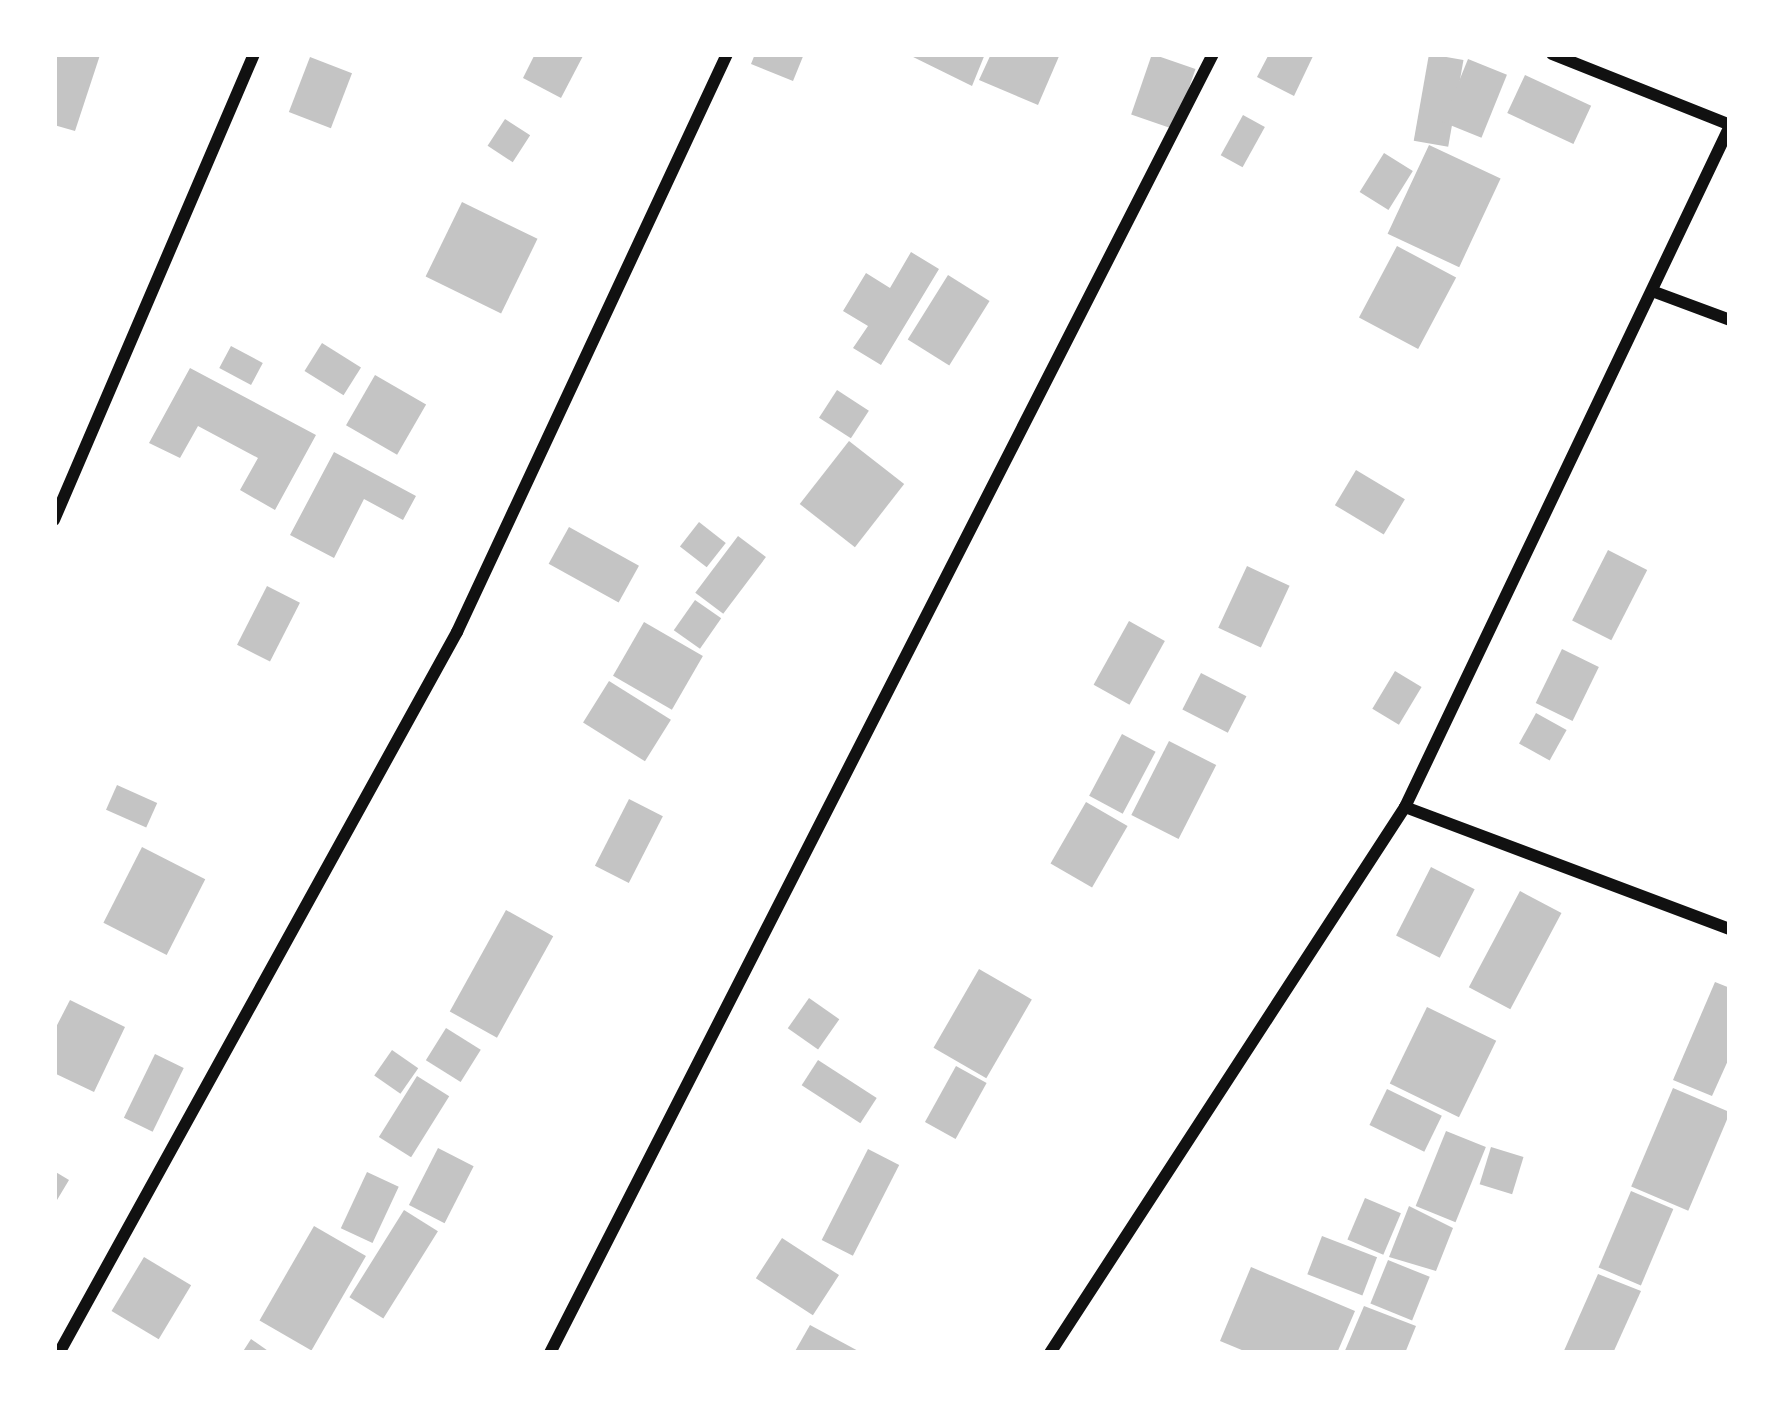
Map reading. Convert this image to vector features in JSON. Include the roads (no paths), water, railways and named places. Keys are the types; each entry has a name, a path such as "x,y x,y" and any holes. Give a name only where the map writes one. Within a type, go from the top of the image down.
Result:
{"street":[{"path":"54,520 254,54"},
{"path":"59,1353 457,632 727,54"},
{"path":"550,1353 1214,54"},
{"path":"1050,1353 1405,807 1730,126 1552,54"},
{"path":"1652,291 1730,320"},
{"path":"1405,807 1730,929"}]}
